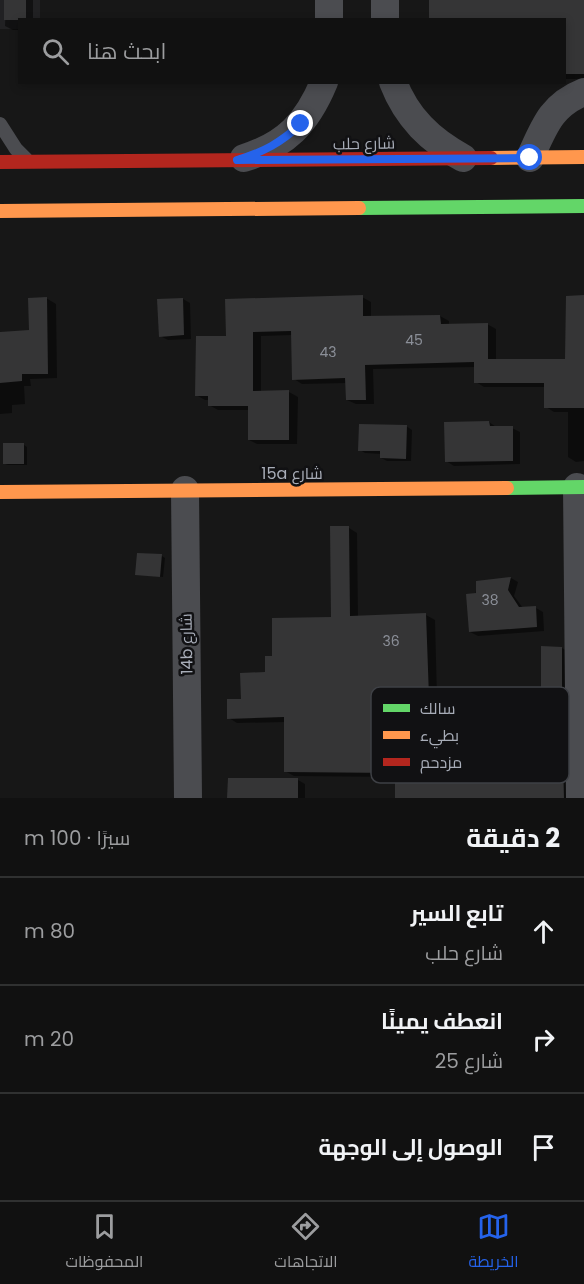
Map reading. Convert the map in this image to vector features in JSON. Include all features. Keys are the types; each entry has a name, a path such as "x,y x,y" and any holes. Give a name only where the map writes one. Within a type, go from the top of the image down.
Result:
{"street":[{"path":"329,0 329,18"},
{"path":"385,0 385,18"},
{"path":"237,160 261,153 283,141 301,124 315,104 323,84"},
{"path":"394,84 399,98 411,117 426,134 443,148 463,158"},
{"path":"530,158 542,129 552,113 566,100 584,92"},
{"name":"شارع حلب","path":"0,162 584,157"},
{"path":"0,211 584,207"},
{"path":"580,487 580,798"},
{"name":"15a شارع","path":"0,492 580,487"},
{"name":"14b شارع","path":"184,490 188,798"}],"lane":[{"path":"0,124 16,149 30,162"}],"shaded area":[{"path":"0,0 40,0 40,18 18,18 18,29 0,29"}],"building":[{"path":"4,0 26,0 26,18 4,20"},
{"path":"429,0 584,0 584,74 566,74 566,18 429,18"},
{"path":"363,295 363,316 440,315 441,324 488,323 488,359 565,359 566,296 584,295 584,408 544,408 544,383 474,383 474,362 365,365 366,400 346,400 345,378 292,380 291,331 253,332 253,391 289,390 289,440 248,440 248,406 208,406 208,396 195,396 196,336 226,336 225,299"},
{"path":"47,297 48,374 22,374 22,381 0,383 0,332 29,330 28,298"},
{"path":"183,298 184,335 159,337 157,299"},
{"path":"489,421 490,426 513,426 513,461 445,462 444,422"},
{"path":"359,424 407,425 406,459 380,458 380,451 358,451"},
{"path":"3,443 24,443 24,464 3,464"},
{"path":"330,526 349,526 350,616 426,613 429,687 371,687 371,773 284,772 284,717 227,719 227,699 241,699 240,673 265,672 265,656 272,656 272,618 331,617"},
{"path":"137,553 162,554 160,577 135,575"},
{"path":"511,577 508,590 519,607 536,606 537,627 469,632 466,594 476,593 476,581"},
{"path":"541,646 562,647 562,687 541,687"},
{"path":"228,778 298,778 298,798 227,798"},
{"path":"395,783 564,783 564,798 395,798"}],"traffic: fast":[{"path":"359,208 584,206"},
{"path":"507,488 584,487"}],"traffic: slow":[{"path":"491,158 584,157"},
{"path":"0,211 359,208"},
{"path":"0,492 507,488"}],"traffic: jam":[{"path":"0,162 491,158"}],"route":[{"path":"301,124 283,141 261,153 237,160 530,158"}]}
